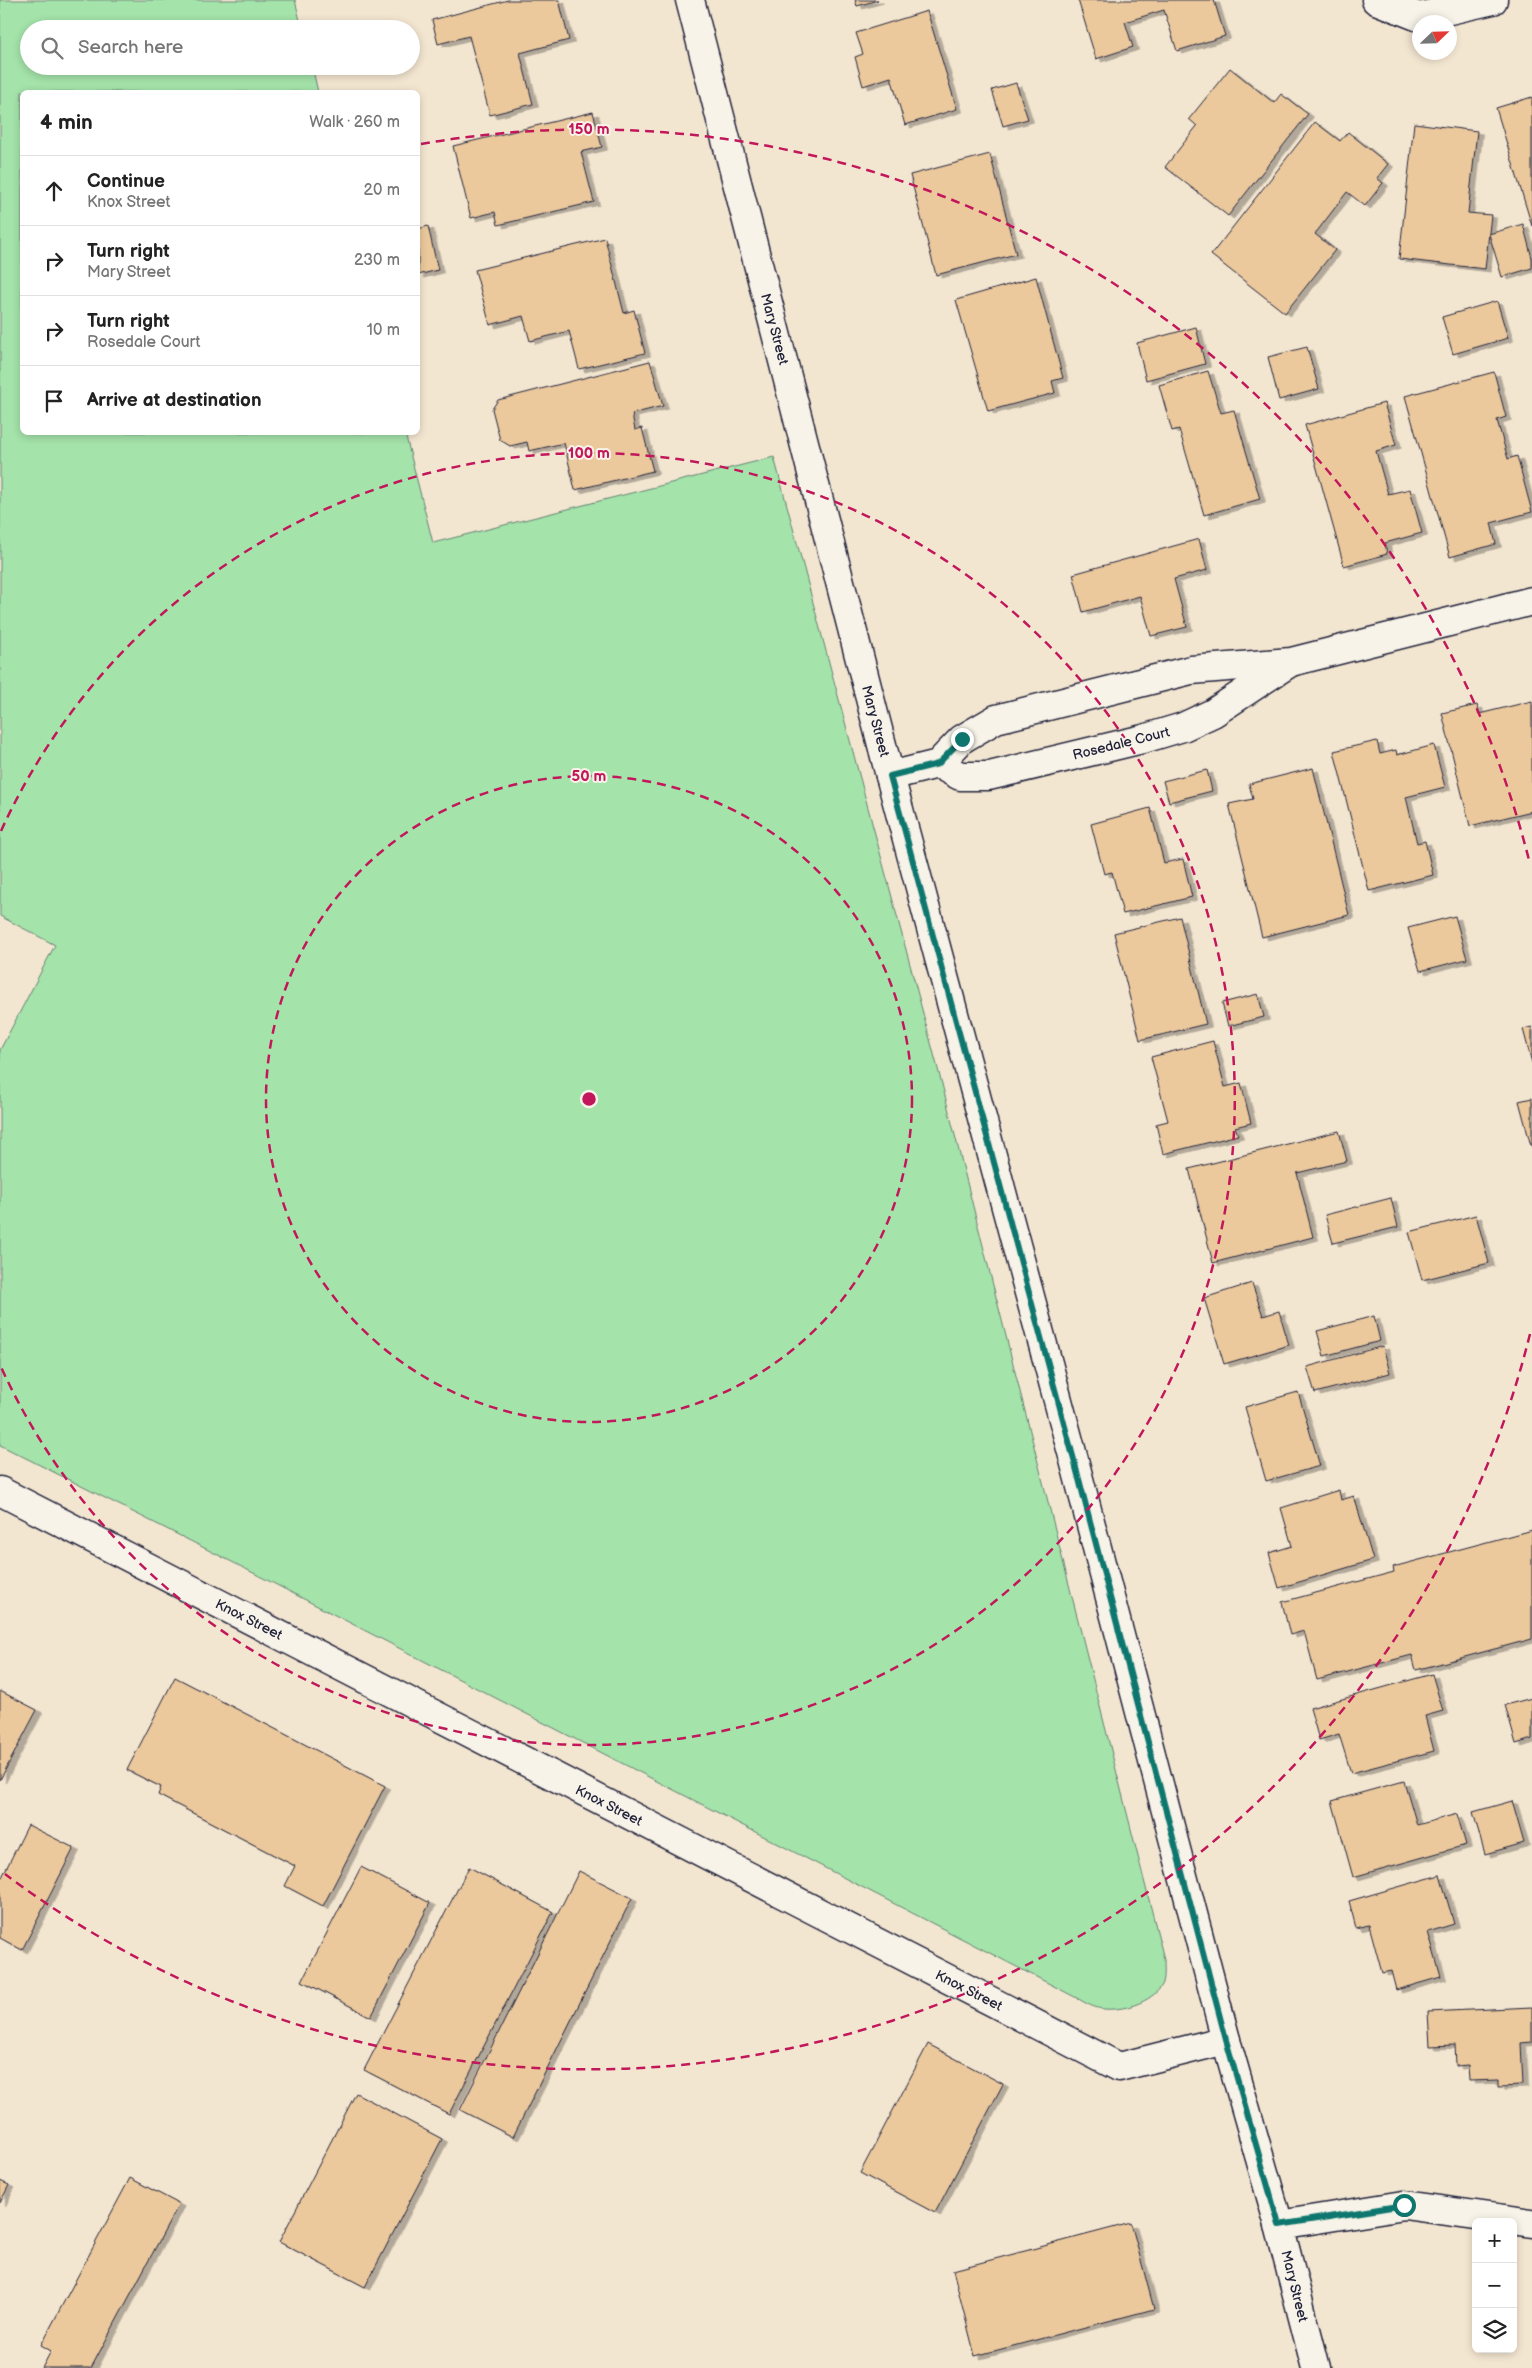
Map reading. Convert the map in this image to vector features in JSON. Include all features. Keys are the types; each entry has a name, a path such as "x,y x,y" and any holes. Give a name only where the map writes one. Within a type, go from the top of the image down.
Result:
{"street":[{"name":"Mary Street","path":"690,0 890,776 1074,1460 1226,2040 1279,2225 1316,2368"},
{"path":"1376,0 1419,16 1493,0"},
{"name":"Rosedale Court","path":"1291,662 1213,713 1183,727 1143,739 989,776 960,776 938,764 962,739 996,719 1191,670 1291,662 1532,601"},
{"path":"890,776 938,764"},
{"name":"Knox Street","path":"0,1491 1119,2067 1226,2040"},
{"path":"1279,2225 1404,2205 1532,2223"}],"green space":[{"path":"0,0 295,0 300,20 20,20 20,75 314,75 318,90 20,90 20,435 406,435 433,543 774,457 942,1084 1164,1959 1163,1983 1158,1990 1144,2001 1125,2008 1106,2009 1088,2004 236,1564 0,1445 0,1050 55,945 0,916"}],"building":[{"path":"508,0 559,0 569,40 520,53 533,104 490,115 469,36 438,44 432,20"},
{"path":"855,0 878,0 857,6"},
{"path":"1078,0 1214,0 1225,36 1177,51 1164,10 1125,22 1133,47 1096,59"},
{"path":"927,11 957,109 905,125 891,77 863,86 855,57 863,54 856,33"},
{"path":"1230,68 1274,103 1281,94 1308,114 1228,216 1165,167 1197,126 1189,119"},
{"path":"1016,83 1028,119 1003,126 992,90"},
{"path":"1532,97 1532,226 1496,108"},
{"path":"593,112 602,147 581,152 594,202 498,225 495,212 471,218 453,146"},
{"path":"1315,122 1340,141 1348,132 1388,164 1377,178 1383,183 1365,206 1347,192 1315,234 1335,250 1285,313 1211,255"},
{"path":"1414,123 1477,131 1468,213 1491,215 1485,269 1399,259"},
{"path":"990,154 1016,254 936,275 910,175"},
{"path":"1523,224 1532,258 1532,268 1502,277 1489,234"},
{"path":"428,226 438,270 420,274 420,228"},
{"path":"605,238 624,313 634,310 645,353 579,369 569,331 530,341 523,316 490,325 475,270"},
{"path":"1036,277 1063,378 1052,381 1055,393 988,411 956,300"},
{"path":"1497,301 1508,338 1453,354 1442,317"},
{"path":"1196,327 1205,364 1146,380 1137,343"},
{"path":"1307,347 1319,389 1279,400 1268,357"},
{"path":"650,361 663,406 632,414 635,430 642,428 653,471 575,490 564,443 529,451 527,442 510,446 500,440 492,409 498,400"},
{"path":"1208,371 1221,413 1234,410 1260,499 1204,515 1179,429 1172,431 1159,385"},
{"path":"1494,372 1506,417 1497,420 1508,459 1517,456 1532,512 1491,523 1496,544 1450,557 1405,396"},
{"path":"1384,403 1396,445 1376,451 1388,494 1410,489 1422,533 1385,543 1387,554 1344,566 1305,425"},
{"path":"1199,539 1207,570 1174,579 1187,627 1151,636 1140,596 1083,612 1073,574"},
{"path":"1532,701 1532,811 1470,826 1442,713 1477,705 1479,714"},
{"path":"1377,741 1380,754 1396,750 1397,755 1434,745 1445,787 1406,797 1417,843 1425,841 1433,875 1369,891 1334,751"},
{"path":"1313,768 1349,915 1262,937 1229,804 1253,799 1249,784"},
{"path":"1207,770 1212,791 1169,802 1163,781"},
{"path":"1150,808 1164,863 1183,859 1192,897 1123,914 1112,872 1104,874 1091,824"},
{"path":"1455,916 1467,959 1420,971 1408,928"},
{"path":"1180,917 1206,1024 1140,1040 1114,933"},
{"path":"1258,994 1264,1017 1228,1026 1222,1003"},
{"path":"1532,1027 1532,1063 1523,1029"},
{"path":"1213,1041 1225,1087 1241,1083 1251,1123 1235,1127 1238,1135 1163,1154 1156,1124 1168,1121 1151,1057"},
{"path":"1532,1098 1532,1146 1531,1146 1519,1101"},
{"path":"1339,1131 1347,1161 1297,1173 1313,1237 1213,1263 1189,1169"},
{"path":"1391,1198 1398,1227 1333,1243 1325,1215"},
{"path":"1476,1215 1489,1263 1422,1280 1409,1232"},
{"path":"1252,1283 1263,1316 1279,1311 1289,1345 1224,1364 1204,1298"},
{"path":"1374,1316 1380,1341 1324,1356 1317,1331"},
{"path":"1383,1346 1390,1373 1315,1393 1307,1367"},
{"path":"1298,1392 1320,1466 1266,1481 1245,1407"},
{"path":"1339,1490 1341,1500 1354,1496 1373,1560 1279,1588 1269,1553 1292,1546 1281,1508"},
{"path":"1532,1530 1532,1639 1416,1670 1412,1655 1317,1680 1304,1631 1290,1635 1282,1602 1394,1572 1393,1567"},
{"path":"1432,1674 1443,1711 1425,1716 1434,1751 1351,1773 1339,1734 1319,1740 1310,1708"},
{"path":"175,1677 385,1786 323,1906 285,1886 295,1866 158,1795 161,1787 127,1770"},
{"path":"0,1691 37,1710 0,1780"},
{"path":"1532,1698 1532,1739 1516,1744 1505,1705"},
{"path":"1404,1781 1417,1825 1457,1814 1466,1845 1353,1877 1332,1801"},
{"path":"1512,1801 1524,1843 1485,1854 1473,1812"},
{"path":"28,1825 74,1848 22,1950 0,1938 0,1881"},
{"path":"361,1867 430,1903 371,2017 302,1981"},
{"path":"469,1867 553,1912 449,2114 364,2070"},
{"path":"579,1871 632,1898 513,2137 460,2110"},
{"path":"1440,1875 1454,1924 1428,1932 1441,1977 1396,1990 1391,1971 1382,1973 1369,1925 1356,1928 1349,1901"},
{"path":"1532,2007 1532,2042 1521,2043 1523,2085 1499,2086 1499,2080 1469,2081 1468,2065 1456,2066 1455,2045 1430,2046 1428,2012"},
{"path":"928,2044 1003,2084 935,2213 860,2173"},
{"path":"356,2093 442,2139 365,2287 279,2242"},
{"path":"130,2178 179,2204 91,2368 42,2368 51,2351 41,2345"},
{"path":"0,2181 9,2185 0,2203"},
{"path":"1131,2223 1154,2309 975,2356 953,2270"}],"route":[{"path":"962,739 938,764 890,776 1074,1460 1226,2040 1279,2225 1404,2205"}]}
